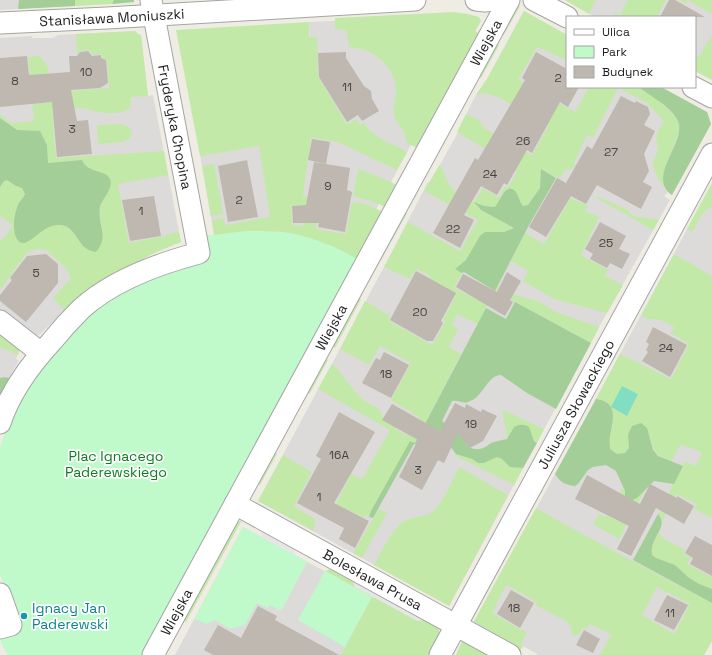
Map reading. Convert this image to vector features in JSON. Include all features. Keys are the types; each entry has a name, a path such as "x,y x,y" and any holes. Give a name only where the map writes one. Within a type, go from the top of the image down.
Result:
{"street":[{"name":"Stanisława Moniuszki","path":"0,23 107,18 153,7 415,0"},
{"path":"476,0 495,0"},
{"name":"Wiejska","path":"153,655 509,0"},
{"path":"534,0 566,17"},
{"name":"Fryderyka Chopina","path":"41,353 80,310 120,282 150,268 199,253 153,7"},
{"path":"696,88 712,97"},
{"name":"Juliusza Słowackiego","path":"440,655 712,154"},
{"path":"0,321 41,353 15,390 0,423"},
{"name":"Bolesława Prusa","path":"235,504 510,655"},
{"path":"0,594 5,627"}],"shaded area":[{"path":"0,0 134,0 134,2 0,10"},
{"path":"565,0 712,0 712,80 696,72 696,16 593,16"},
{"path":"524,11 566,34 566,88 663,88 707,112 711,124 672,195 668,192 664,196 670,200 599,327 449,606 258,501 428,182 430,183 462,125 461,124 476,95 487,79"},
{"path":"453,15 469,39 351,255 214,235 198,143 312,122 309,22"},
{"path":"135,31 141,35 148,96 153,95 181,242 143,258 110,278 65,311 39,335 31,337 0,312 0,38 32,36 32,38 53,38 58,35"},
{"path":"712,183 712,641 704,655 539,655 475,620"},
{"path":"0,329 21,346 16,359 19,360 9,378 12,379 0,402"},
{"path":"260,525 297,546 293,554 262,537"},
{"path":"243,527 372,597 422,655 175,655"},
{"path":"351,575 431,618 418,621 355,587"}],"green space":[{"path":"19,0 75,0 75,6 18,9"},
{"path":"75,0 114,0 112,4 75,6"},
{"path":"114,0 134,0 134,2 112,4"},
{"path":"565,0 596,0 589,14"},
{"path":"628,0 666,0 658,16 614,16 615,13 620,15"},
{"path":"679,0 688,0 686,4"},
{"path":"688,0 712,0 712,14"},
{"path":"520,6 503,36 499,34 517,7"},
{"path":"524,11 566,34 566,59 537,47 518,80 575,112 588,88 618,88 593,138 587,135 574,163 576,165 571,169 565,170 560,179 541,169 540,188 528,205 523,206 515,192 501,194 498,204 495,207 475,203 481,210 514,228 504,232 499,232 455,269 462,273 454,288 477,299 495,291 478,324 457,314 452,325 458,329 449,347 461,354 415,443 410,441 369,517 366,515 365,518 336,504 351,474 362,479 390,430 318,389 332,364 339,370 359,396 366,402 379,409 385,420 396,426 395,429 407,435 419,417 391,400 411,363 380,346 369,365 340,349 365,301 389,315 389,321 432,345 445,322 443,320 455,297 426,281 430,275 416,269 410,279 384,267 408,222 460,251 478,220 424,191 440,164 446,179 452,188 474,202 483,188 498,197 505,186 508,187 517,172 500,161 502,159 457,132 466,114 478,119 485,129 532,155 549,125 498,97 485,93 476,95 487,79"},
{"path":"454,12 479,17 481,21 475,31 481,35 418,149 406,142 406,137 403,130 395,118 394,109 396,90 392,73 381,60 374,55 358,48 349,47 346,30 335,29 335,18"},
{"path":"309,22 309,37 317,37 318,76 347,124 356,119 360,125 364,123 379,137 407,152 397,170 338,142 311,137 303,196 322,200 316,229 346,234 352,202 369,205 384,213 359,260 205,236 214,235 212,220 224,218 225,225 270,217 259,146 200,156 176,30","holes":["303,205 303,226 292,225 291,206"]},
{"path":"135,31 141,35 148,96 131,97 130,108 118,113 106,113 77,108 52,110 56,158 164,151 168,175 118,184 129,243 179,232 181,242 135,263 65,311 53,298 71,278 65,267 45,249 27,252 0,290 0,242 13,226 0,215 0,187 4,181 7,180 22,188 25,194 16,210 14,228 16,238 23,243 30,240 41,231 58,225 68,227 79,241 103,232 99,213 109,178 106,175 88,167 82,160 48,163 47,145 40,131 17,130 0,118 0,114 10,123 34,121 28,57 40,56 48,67 50,93 109,88 107,60 102,58 102,54 93,55 89,50 80,51 77,54 76,34"},
{"path":"712,34 712,80 696,72 696,56 699,57"},
{"path":"495,43 499,45 481,78 477,75"},
{"path":"618,88 640,88 659,101 676,117 679,123 679,132 665,168 663,178 668,192 660,182 653,166 654,159 658,151 656,138 664,121 646,102"},
{"path":"640,88 663,88 707,112 711,124 672,195 665,187 663,179 665,169 679,130 678,121 666,107"},
{"path":"0,118 17,130 40,131 47,145 48,163 82,160 92,170 108,176 111,182 109,190 100,207 100,219 103,235 100,246 96,252 83,246 71,230 66,226 59,225 49,227 25,243 17,240 14,229 15,217 18,204 25,194 22,188 7,180 4,181 0,187"},
{"path":"121,124 130,129 132,133 130,138 123,142 98,144 97,125"},
{"path":"214,164 223,214 211,216 202,166"},
{"path":"358,169 397,185 387,208 353,196"},
{"path":"541,169 556,178 528,227 495,291 464,272 462,273 455,269 466,260 480,236 485,232 504,232 514,228 481,210 474,202 484,206 495,207 503,194 509,189 512,189 515,191 523,206 528,205 540,188"},
{"path":"712,183 712,207 705,211 693,232 687,229"},
{"path":"599,197 628,210 633,216 659,220 653,230 596,198"},
{"path":"570,198 588,206 585,211 599,217 581,255 608,270 605,276 623,285 607,313 554,299 523,281 528,271 511,261 525,233 544,244"},
{"path":"404,212 407,213 381,260 378,258"},
{"name":"Plac Ignacego Paderewskiego","path":"245,231 283,232 302,236 332,246 359,260 143,655 8,655 1,643 0,636 21,631 5,591 0,573 0,447 9,420 21,394 29,388 36,376 81,319 125,288 204,259 209,259 205,236"},
{"path":"674,254 712,276 712,518 694,509 697,504 676,494 662,521 658,514 685,461 695,466 702,453 692,448 680,445 672,461 656,453 650,436 628,435 629,448 625,453 617,454 610,449 609,446 613,413 608,404 596,399 620,354 671,379 689,344 671,333 674,327 661,320 648,319 641,316"},
{"path":"498,286 515,295 538,301 556,312 599,327 591,343 495,291"},
{"path":"357,298 361,299 335,348 331,345"},
{"path":"515,302 591,343 556,409 527,393 501,375 492,379 478,396 473,399 466,402 452,401 442,421 465,436 466,443 473,449 484,448 493,442 507,439 516,426 525,425 529,427 534,441 537,443 523,468 510,467 502,459 497,457 484,463 478,463 472,459 456,454 447,442 422,447 414,444 373,518 369,517 410,441 415,443 486,308 506,319"},
{"path":"0,329 21,346 18,355 0,347"},
{"path":"324,358 328,360 310,393 305,393"},
{"path":"5,377 12,379 0,402 0,378"},
{"path":"622,386 638,394 627,416 611,407"},
{"path":"596,399 608,404 613,413 610,449 617,454 625,453 629,448 628,435 632,426 641,423 647,428 653,450 658,456 683,466 674,484 654,481 637,498 631,501 625,496 625,491 616,471 606,465 593,467 588,470 575,486 563,483 559,479 555,474"},
{"path":"503,410 544,429 537,443 533,438 511,430 507,439"},
{"path":"453,450 456,454 467,457 478,463 484,463 497,457 511,466 523,468 514,485 456,456"},
{"path":"274,451 277,454 260,485 257,483"},
{"path":"283,455 312,472 294,506 315,519 314,531 258,501"},
{"path":"459,467 508,495 449,606 374,565 388,540 401,523 409,519 429,514 437,508"},
{"path":"623,487 625,496 634,500 645,490 619,539 593,524 599,514 606,517"},
{"path":"536,508 712,603 712,641 704,655 600,655 611,634 590,624 587,629 583,627 580,634 574,636 572,635 571,627 566,621 535,605 537,602 506,585 492,613 527,633 521,644 523,646 520,652 472,625","holes":["657,587 690,604 674,634 642,615"]},
{"path":"379,509 387,513 362,558 353,553"},
{"path":"658,514 662,523 653,543 652,555 675,565 688,577 699,584 712,589 712,603 633,560"},
{"path":"242,520 186,622 182,620 234,524"},
{"path":"243,527 307,562 281,611 270,605 267,608 257,603 245,625 230,629 215,620 206,624 198,620 194,620"},
{"path":"658,533 664,539 685,550 683,554 691,558 687,564 712,577 712,589 699,584 688,577 675,565 652,555 651,548"},
{"path":"336,567 351,575 355,587 418,621 431,618 436,623 439,636 431,655 341,655 372,597 325,571"},
{"path":"325,571 372,597 345,647 298,620"},
{"path":"463,639 495,655 456,655"}],"building":[{"path":"669,0 675,0 705,17 696,16 661,16"},
{"path":"88,51 92,56 101,55 101,58 106,60 108,83 100,88 71,90 77,121 88,120 92,154 57,157 52,102 0,107 0,58 27,56 29,75 70,72 69,56 77,56 80,52"},
{"path":"346,52 346,58 364,86 371,91 372,99 379,111 362,121 358,115 347,122 319,77 318,53"},
{"path":"536,52 566,68 566,88 578,88 568,107 560,102 532,153 527,150 507,185 504,183 497,195 481,186 464,215 474,220 460,248 433,233 475,158 478,160 525,80 522,78"},
{"path":"621,96 635,103 636,101 648,107 650,114 644,125 655,131 644,154 649,171 643,182 652,187 641,209 597,185 586,204 571,196 546,237 529,227 557,178 566,183 587,146 592,149"},
{"path":"312,139 330,142 326,164 308,160"},
{"path":"247,160 258,217 228,222 218,166"},
{"path":"314,162 350,168 347,190 352,192 345,232 318,227 319,223 293,223 292,206 306,205"},
{"path":"154,196 161,236 130,241 122,200"},
{"path":"600,222 626,236 619,249 630,254 622,269 610,263 607,268 590,259 593,254 585,249"},
{"path":"46,254 58,264 58,283 26,322 0,301 0,295 12,280 10,278 27,256"},
{"path":"416,271 456,293 441,321 443,323 433,341 427,341 390,320"},
{"path":"507,272 521,281 510,300 513,302 505,316 456,287 463,274 497,292"},
{"path":"653,327 687,345 670,377 642,361 648,352 646,350 649,344 646,342"},
{"path":"384,352 409,365 391,398 362,383 376,358 380,360"},
{"path":"455,403 465,408 466,404 481,412 482,409 497,416 483,441 470,448 458,433 444,463 438,460 422,490 399,477 418,440 382,420 392,404 440,431"},
{"path":"339,412 375,432 334,503 369,521 355,548 339,539 344,528 297,503 321,459 316,456"},
{"path":"587,475 640,504 650,484 677,498 677,496 694,506 684,524 656,508 631,556 617,549 629,526 575,499"},
{"path":"695,536 712,545 712,576 690,564 693,558 685,553"},
{"path":"511,590 534,603 520,628 497,614"},
{"path":"667,595 688,605 674,630 654,620"},
{"path":"258,606 277,616 275,620 339,655 213,655 204,650 218,625 241,638"},
{"path":"584,630 600,639 593,653 576,645"}],"place":[{"name":"Ignacy Jan Paderewski","path":"24,616"}]}
